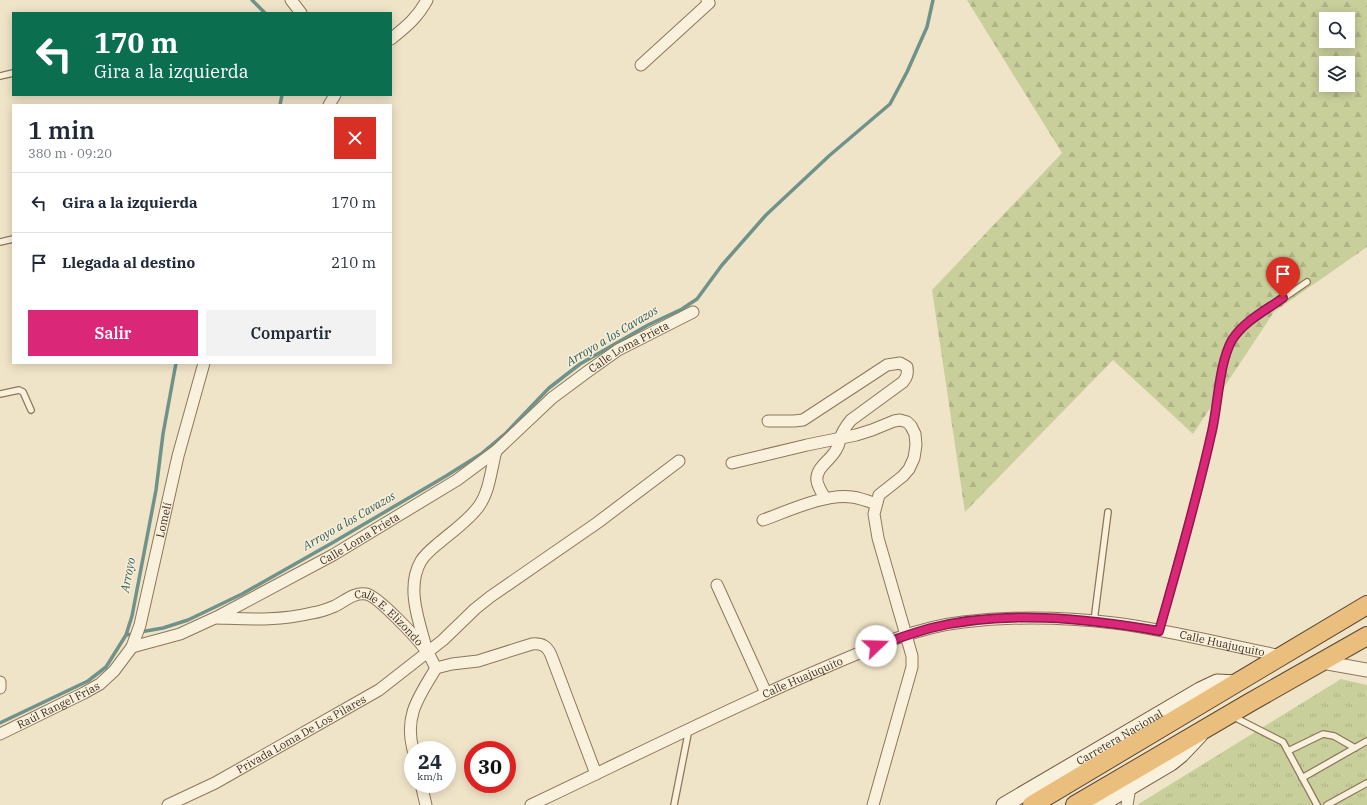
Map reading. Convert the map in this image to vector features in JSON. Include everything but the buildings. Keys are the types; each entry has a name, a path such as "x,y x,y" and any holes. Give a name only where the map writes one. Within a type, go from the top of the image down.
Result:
{"highway":[{"name":"Carretera Nacional","path":"1032,805 1367,605"},
{"path":"1075,805 1228,714 1367,636"}],"main road":[{"name":"Carretera Nacional","path":"1004,805 1200,690 1217,682 1238,683"},
{"path":"1100,805 1159,771 1182,755 1205,728"}],"street":[{"path":"290,0 300,12"},
{"path":"392,38 413,21 427,0"},
{"path":"641,65 709,3 707,0"},
{"name":"Calle Loma Prieta","path":"132,647 180,634 217,618 333,556 457,480 496,451 552,398 618,350 693,312"},
{"path":"768,421 803,420 887,365 900,363 905,364 908,372 907,377 903,382 851,420 840,438 838,447 821,468 817,475 817,483 824,498"},
{"name":"Lomelí","path":"114,671 132,647 140,625 178,456 204,364"},
{"path":"732,463 856,435 900,420 907,422 915,434 916,445 914,458 909,469 903,476 878,495 874,514 878,538 912,656 912,667 873,805"},
{"path":"427,652 414,600 417,572 421,562 430,551 470,517 479,506 488,484 496,451"},
{"name":"Privada Loma De Los Pilares","path":"168,805 215,783 379,690 443,640 475,609 490,597 597,523 679,461"},
{"path":"763,520 824,498 838,496 852,497 876,504"},
{"path":"718,585 766,693"},
{"name":"Calle E. Elizondo","path":"217,618 262,620 285,618 313,613 335,606 359,593 367,594 378,600 388,609 427,652 436,668"},
{"name":"Calle Huajuquito","path":"531,805 766,693 862,652 905,636 932,628 961,622 1039,618 1094,621 1159,631 1282,656"},
{"path":"412,741 410,730 412,713 436,668 452,664 478,661 532,644 538,644 546,646 551,655 596,774"},
{"path":"1322,662 1367,670"},
{"name":"Raúl Rangel Frías","path":"0,734 84,693 100,684 114,671"},
{"path":"0,682 0,688"},
{"path":"1127,805 1130,787"},
{"path":"423,793 426,805"}],"lane":[{"path":"0,76 12,73"},
{"path":"0,242 12,239"},
{"path":"1159,631 1202,473 1213,424 1224,361 1228,348 1233,339 1247,323 1307,282"},
{"path":"0,394 19,390 23,392 31,410"},
{"path":"1094,621 1108,512"},
{"path":"1228,714 1283,742 1317,805"},
{"path":"674,805 689,729"},
{"path":"1288,751 1323,734 1334,736 1354,748"},
{"path":"1302,778 1367,741"},
{"path":"1327,805 1367,783"}],"green space":[{"path":"967,0 1367,0 1367,247 1274,312 1193,434 1113,360 965,512 932,290 1062,153"},
{"path":"1341,679 1367,685 1367,805 1137,805"}],"waterway":[{"name":"Arroyo","path":"252,0 264,12"},
{"name":"Arroyo a los Cavazos","path":"140,632 163,628 188,620 242,594 446,476 481,454 506,433 549,388 580,364 648,325 682,309 697,299 722,265 766,215 830,155 890,104 907,72 927,27 933,0"},
{"name":"Arroyo","path":"280,104 282,96"},
{"name":"Arroyo","path":"0,723 88,681 106,667 126,635 132,616 156,490 163,434 176,364"},
{"name":"Arroyo a los Cavazos","path":"126,635 134,634"}],"route":[{"path":"876,646 932,628 961,622 999,619 1076,619 1116,623 1159,631 1202,473 1212,431 1224,361 1228,348 1239,331 1247,323 1283,298"}]}
